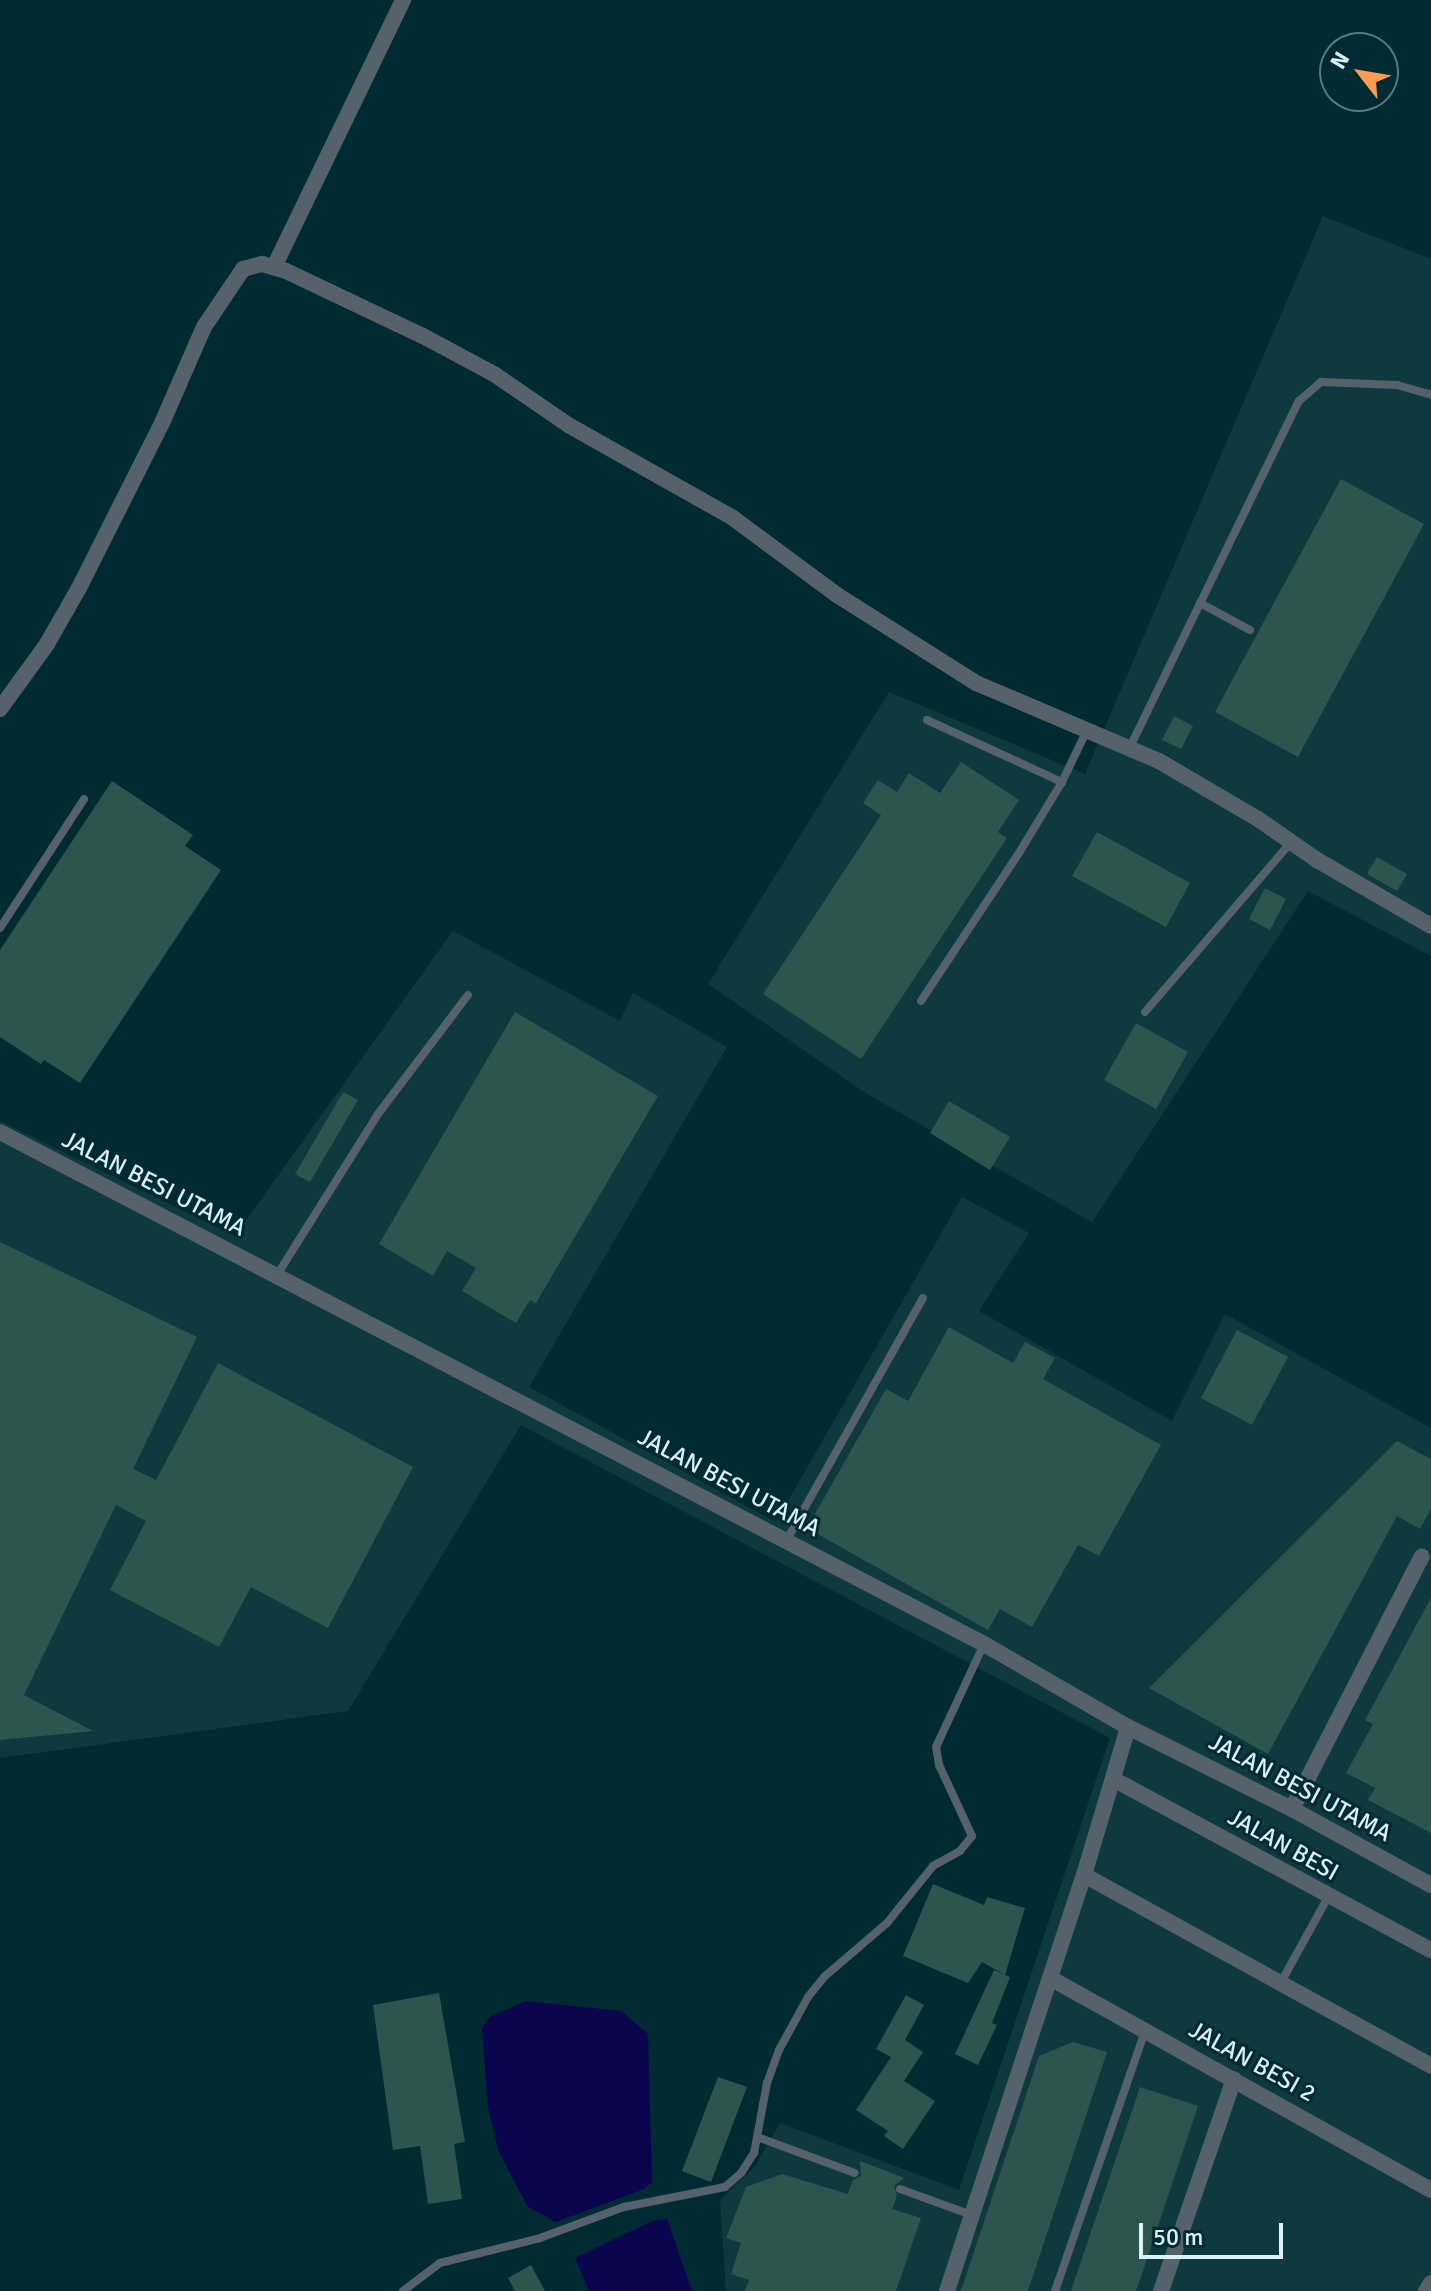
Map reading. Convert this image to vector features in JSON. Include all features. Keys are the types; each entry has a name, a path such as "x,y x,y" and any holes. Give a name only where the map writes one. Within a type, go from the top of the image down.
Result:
{"street":[{"path":"274,267 403,0"},
{"path":"0,709 47,644 79,588 162,423 204,327 243,269 262,264 423,336 494,374 570,426 733,518 837,595 976,683 1020,705 1130,747 1431,926"},
{"name":"JALAN BESI UTAMA","path":"0,1132 984,1644 1128,1727 1292,1809 1431,1885"},
{"path":"1292,1809 1422,1556"},
{"path":"947,2291 1084,1875 1128,1727"},
{"name":"JALAN BESI","path":"1113,1779 1431,1950"},
{"path":"1084,1875 1431,2066"},
{"name":"JALAN BESI 2","path":"1050,1978 1431,2190"},
{"path":"1161,2291 1234,2079"},
{"path":"1426,2291 1431,2283"}],"lane":[{"path":"1130,747 1299,401 1321,382 1397,385 1431,395"},
{"path":"1200,603 1250,630"},
{"path":"927,720 1062,782"},
{"path":"921,1001 1062,782 1087,730"},
{"path":"0,928 84,799"},
{"path":"1145,1012 1291,842"},
{"path":"277,1275 378,1114 468,995"},
{"path":"786,1541 923,1298"},
{"path":"403,2291 440,2263 540,2238 624,2207 725,2187 749,2164 767,2083 779,2050 815,1987 887,1923 933,1866 960,1851 972,1836 939,1765 936,1747 984,1644"},
{"path":"1280,1985 1328,1897"},
{"path":"1055,2291 1145,2030"},
{"path":"757,2137 855,2173"},
{"path":"900,2189 972,2215"}],"shaded area":[{"path":"1323,216 1431,259 1431,956 1308,891 1092,1222 867,1094 708,984 889,692 1085,774"},
{"path":"453,931 620,1021 633,993 727,1047 529,1387 776,1522 962,1197 1029,1233 979,1311 1172,1421 1225,1314 1431,1428 1431,2291 726,2291 720,2200 754,2168 780,2123 959,2190 1110,1738 521,1425 348,1711 0,1758 0,1121 235,1236"},
{"path":"526,2001 621,2011 648,2034 652,2182 644,2189 556,2222 528,2207 498,2150 488,2107 482,2028 490,2017"},
{"path":"667,2219 692,2291 589,2291 575,2258 652,2221"}],"building":[{"path":"1341,479 1424,524 1298,757 1215,712"},
{"path":"1174,716 1193,726 1181,749 1162,740"},
{"path":"961,762 1019,800 998,832 1007,838 861,1059 763,994 881,815 863,803 878,780 897,792 909,773 940,793"},
{"path":"112,781 193,835 185,846 221,870 80,1083 44,1060 41,1064 0,1037 0,950"},
{"path":"1097,832 1190,883 1166,927 1072,876"},
{"path":"1377,857 1407,874 1397,891 1367,874"},
{"path":"1265,888 1286,899 1270,930 1249,919"},
{"path":"515,1012 658,1096 536,1303 530,1300 516,1323 462,1291 476,1268 447,1251 433,1276 379,1244"},
{"path":"1136,1023 1188,1052 1156,1109 1104,1080"},
{"path":"343,1092 358,1100 310,1182 295,1174"},
{"path":"949,1101 1010,1137 990,1170 930,1133"},
{"path":"0,1242 197,1337 133,1469 156,1480 218,1363 413,1467 328,1628 251,1587 219,1647 110,1590 146,1521 116,1505 24,1695 93,1731 0,1740"},
{"path":"949,1327 1013,1363 1025,1342 1055,1358 1043,1379 1161,1445 1099,1556 1078,1545 1032,1627 1000,1609 988,1630 807,1528 886,1389 908,1401"},
{"path":"1237,1330 1288,1357 1252,1425 1201,1398"},
{"path":"1397,1441 1431,1459 1431,1509 1420,1529 1397,1516 1268,1754 1149,1688"},
{"path":"1431,1598 1431,1833 1368,1800 1375,1788 1346,1773 1373,1724 1365,1720"},
{"path":"933,1884 984,1905 987,1897 1025,1908 1005,1975 982,1962 968,1983 903,1956"},
{"path":"994,1970 1010,1977 992,2023 997,2025 978,2065 955,2054"},
{"path":"439,1993 465,2142 454,2144 462,2199 428,2204 420,2146 393,2150 373,2005"},
{"path":"906,1995 924,2005 905,2040 923,2052 904,2081 935,2101 903,2149 884,2136 888,2131 856,2110 891,2057 876,2049"},
{"path":"1073,2042 1107,2052 1028,2291 961,2291 1039,2056"},
{"path":"718,2077 747,2087 711,2182 682,2171"},
{"path":"1140,2087 1198,2106 1149,2253 1136,2291 1071,2291"},
{"path":"860,2161 904,2178 894,2186 897,2195 892,2209 921,2218 896,2291 745,2291 749,2280 731,2274 741,2243 726,2238 746,2187 782,2174 848,2194 853,2180 861,2176"},
{"path":"531,2265 545,2291 515,2291 508,2278"}]}
